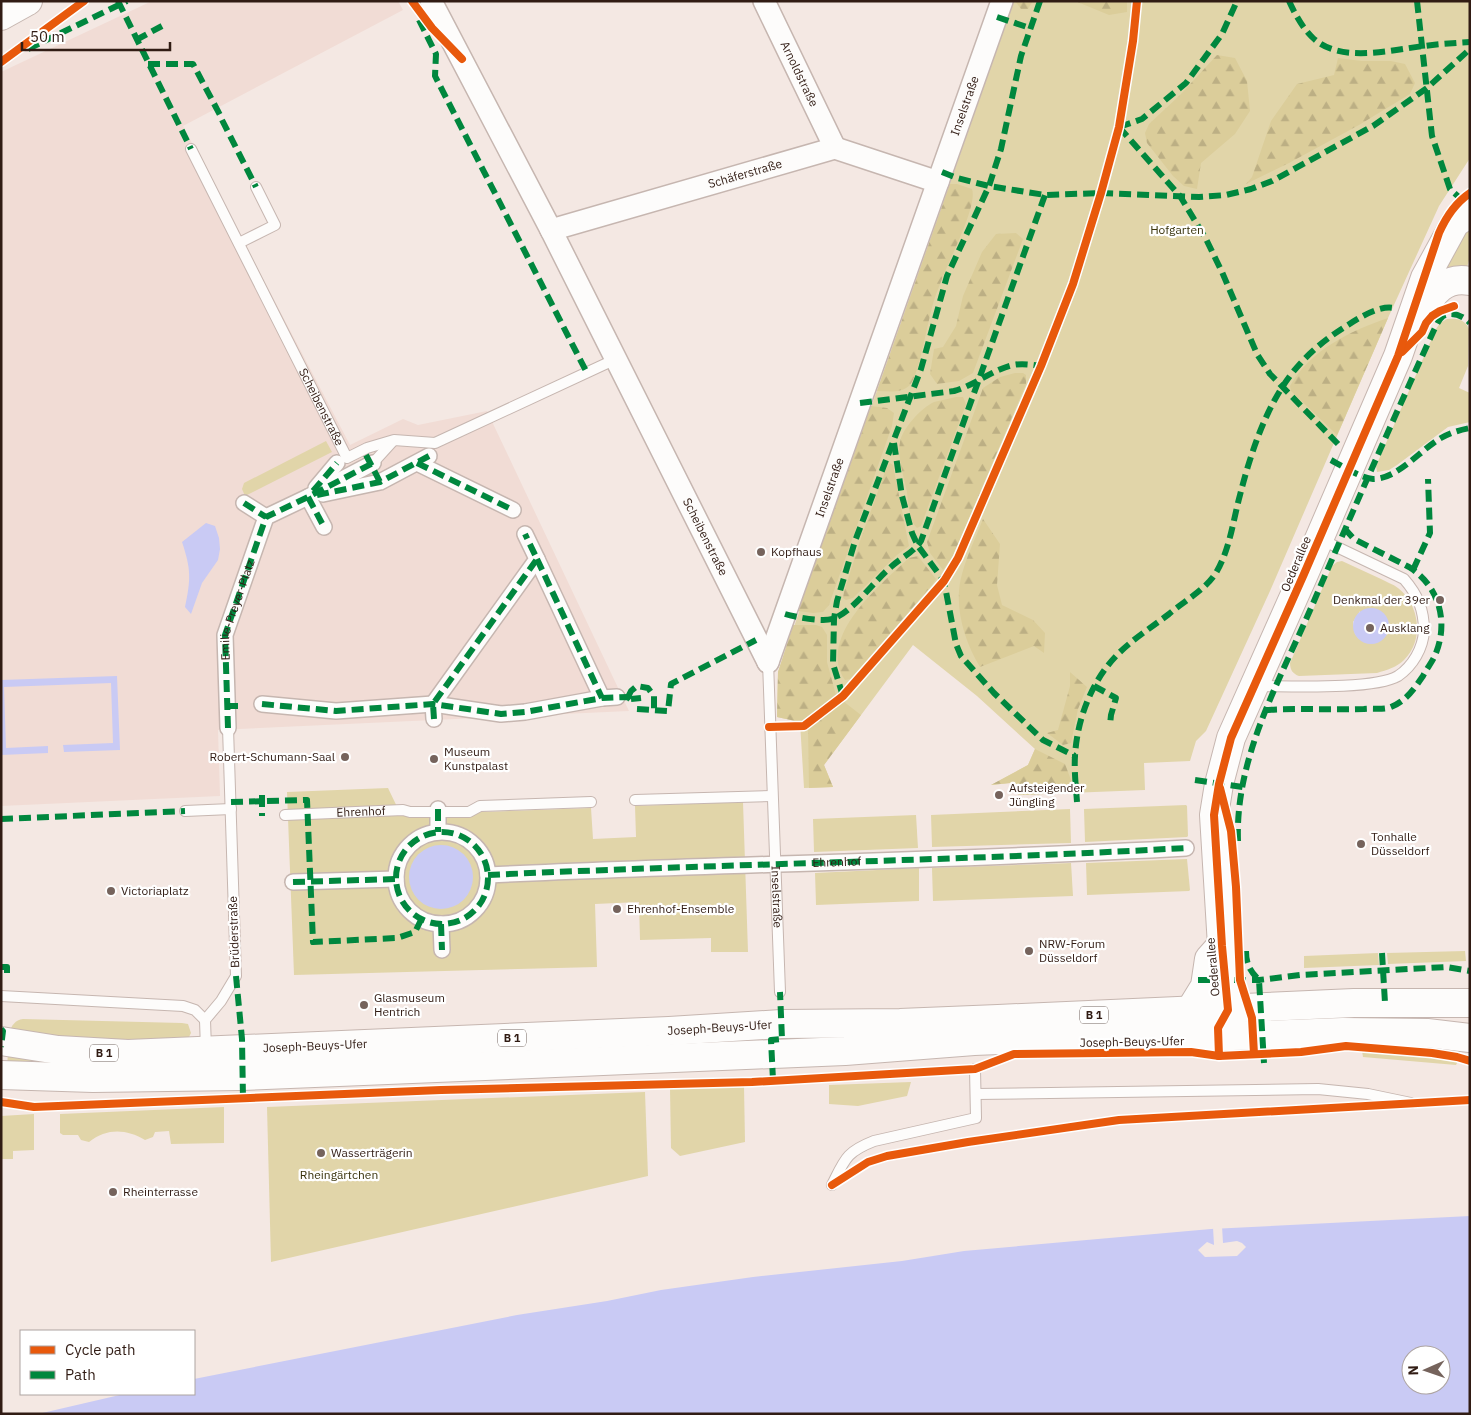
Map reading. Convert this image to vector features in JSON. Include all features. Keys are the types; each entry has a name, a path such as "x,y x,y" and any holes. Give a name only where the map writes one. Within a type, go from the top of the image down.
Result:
{"main road":[{"path":"1,16 28,1"},
{"name":"Oederallee","path":"1240,1036 1230,1028 1222,946 1214,815 1219,784 1231,738 1398,356 1425,278 1455,223 1470,213"},
{"name":"Oederallee","path":"1398,356 1435,290 1444,283 1453,280 1470,281"},
{"path":"1189,1012 1205,986 1209,960 1222,946"},
{"name":"Joseph-Beuys-Ufer","path":"1,1041 41,1048 191,1060 781,1024 900,1023 1189,1012 1354,1003 1470,1003"},
{"path":"1119,1035 1200,1023 1228,1010"},
{"name":"Joseph-Beuys-Ufer","path":"1,1076 93,1078 127,1076 242,1076 845,1051 974,1041 1119,1035 1207,1037 1343,1032 1427,1033 1470,1038"}],"street":[{"name":"Scheibenstraße","path":"430,1 551,230 768,662"},
{"name":"Arnoldstraße","path":"764,1 835,148"},
{"name":"Inselstraße","path":"768,662 1002,1"},
{"name":"Schäferstraße","path":"551,230 835,148"},
{"path":"835,148 938,182"},
{"path":"341,471 380,482 427,454 514,510"},
{"path":"244,503 266,517 308,497 341,471 368,458 380,482"},
{"path":"308,497 341,471"},
{"path":"308,497 324,528"},
{"name":"Emilie-Preyer-Platz","path":"228,728 232,706 225,635 266,517"},
{"path":"262,704 336,711 434,711 501,714 525,712 610,698 525,534"},
{"path":"434,711 537,559"},
{"path":"438,810 438,832"},
{"path":"438,832 453,833 466,839 477,848 485,861 488,875 486,890 480,904 469,915 456,922 441,924 421,920 408,910 399,896 396,879 397,865 403,852 424,835 438,832"},
{"name":"Ehrenhof","path":"488,875 1186,848"},
{"path":"293,882 396,879"},
{"path":"441,924 442,950"}],"lane":[{"name":"Scheibenstraße","path":"191,149 239,243 341,471 368,458 394,440 427,454 616,359"},
{"path":"239,243 275,225 256,187"},
{"path":"368,458 394,440"},
{"path":"1254,686 1322,686 1374,683 1398,676 1410,665 1417,655 1424,637 1424,618 1414,590 1404,579 1319,539"},
{"name":"Inselstraße","path":"768,662 780,992"},
{"name":"Emilie-Preyer-Platz","path":"228,728 234,814"},
{"path":"635,800 772,796"},
{"name":"Ehrenhof","path":"285,815 403,810 410,812 438,810 469,812 480,806 591,802"},
{"path":"185,811 234,814"},
{"name":"Brüderstraße","path":"205,1020 222,1000 236,976 234,814"},
{"path":"1,996 183,1006 195,1010 205,1020 191,1060 127,1076"},
{"path":"832,1185 847,1156 858,1147 874,1141 976,1118 975,1069"},
{"path":"976,1094 1318,1089 1368,1094 1411,1103"}],"shaded area":[{"path":"152,1 398,1 403,10 183,126 350,445 403,419 418,425 487,411 629,711 218,730 220,796 1,806 1,72"}],"green space":[{"name":"Hofgarten","path":"1014,1 1470,1 1470,158 1439,206 1388,318 1270,591 1206,731 1196,741 1190,761 1144,763 1145,790 1019,795 1010,783 991,785 1028,765 1035,749 977,696 913,645 824,765 833,787 804,788 800,722 777,717 778,672"},
{"path":"1015,1 1033,1 1028,9 1021,9"},
{"path":"1075,1 1127,1 1127,12 1109,15"},
{"path":"1217,55 1235,58 1247,81 1250,111 1235,134 1201,163 1197,189 1184,186 1173,176 1147,143 1145,133 1149,124 1180,95"},
{"path":"1338,58 1362,61 1391,61 1405,64 1415,83 1410,94 1359,125 1246,184 1252,177 1271,121 1297,84 1334,75"},
{"path":"950,184 957,184 972,189 973,197 962,233 935,298 917,370 910,385 903,390 877,391"},
{"path":"1470,223 1470,257 1467,267 1445,270"},
{"path":"1016,233 1023,239 973,373 959,381 937,384 930,374 934,349 943,347 956,326 963,296 982,252 996,234"},
{"path":"1388,318 1337,435 1291,391 1290,386 1308,362 1332,343 1359,329"},
{"path":"1447,319 1460,320 1469,329 1468,366 1459,388 1470,393 1470,422 1448,427 1397,465 1389,470 1377,472 1376,466 1436,329 1440,323"},
{"path":"1015,373 1026,375 1026,384 953,556 943,570 930,553 927,542 983,388 1000,377"},
{"path":"963,397 966,404 921,526 917,528 914,525 908,506 899,453 900,442 904,431 923,409 934,402"},
{"path":"871,406 887,408 894,413 892,426 829,605 823,612 798,611"},
{"path":"326,441 332,452 245,496 242,489 244,483"},
{"path":"890,463 893,465 909,546 897,555 853,598 846,600 843,598 844,592 860,541 886,469"},
{"path":"983,519 1000,544 997,585 1002,605 1033,620 1045,633 1044,653 1034,646 980,667 965,634 959,598 964,567"},
{"path":"918,556 936,579 851,679 845,680 838,663 839,646 845,629 856,613 883,582 909,558"},
{"path":"1342,561 1381,579 1396,587 1405,595 1411,603 1417,622 1415,643 1411,652 1404,660 1392,668 1377,673 1299,676 1292,671 1290,663 1332,566","holes":["1360,611 1359,639 1355,634 1353,622"]},
{"path":"793,625 816,625 822,627 827,635 827,662 836,695 800,722 777,717 778,672"},
{"path":"1070,672 1087,687 1078,709 1071,743 1063,745 1047,733 1058,730 1070,686"},
{"path":"843,701 861,715 824,765 833,787 809,788 808,728"},
{"path":"1035,749 1065,764 1071,780 1071,793 1019,795 1010,783 991,785 1028,765"},
{"path":"388,788 401,815 591,808 593,839 636,837 635,806 743,802 748,952 711,952 711,938 640,940 639,902 595,904 597,967 294,975 287,792"},
{"path":"1186,805 1187,837 1085,842 1084,809"},
{"path":"1070,809 1071,843 932,847 931,815"},
{"path":"916,815 918,848 814,852 813,819"},
{"path":"1187,859 1189,891 1087,895 1086,863"},
{"path":"1071,863 1073,896 933,901 932,868"},
{"path":"919,868 919,901 816,905 815,873"},
{"path":"1465,951 1466,961 1388,964 1387,953"},
{"path":"1378,953 1379,965 1304,968 1304,956"},
{"path":"23,1019 182,1023 188,1024 191,1033 188,1039 135,1043 9,1033 14,1023"},
{"path":"1362,1051 1458,1061 1456,1065 1363,1057"},
{"path":"8,1053 38,1060 7,1067"},
{"path":"911,1082 907,1096 858,1106 829,1104 829,1085"},
{"path":"744,1086 745,1142 680,1156 671,1148 670,1089"},
{"name":"Rheingärtchen","path":"645,1092 648,1176 271,1262 267,1107"},
{"path":"224,1107 224,1143 171,1144 169,1131 155,1132 153,1137 145,1140 124,1132 110,1132 96,1137 89,1142 81,1140 78,1135 63,1135 60,1133 60,1114"},
{"path":"34,1114 34,1150 13,1151 13,1159 1,1159 1,1116"}],"water":[{"path":"206,523 215,526 220,549 218,560 202,583 191,614 185,607 189,574 182,542"},
{"path":"1371,608 1378,609 1384,613 1388,619 1388,633 1384,639 1378,643 1371,644 1364,643 1358,639 1354,633 1353,626 1354,619 1358,613 1364,609"},
{"path":"117,676 120,750 64,752 63,745 113,743 111,683 4,687 6,748 48,746 48,753 1,755 1,680"},
{"path":"441,845 453,847 464,854 471,865 473,877 471,889 464,900 453,907 441,909 429,907 418,900 411,889 409,877 411,865 418,854 429,847"},
{"path":"1470,1216 1470,1414 38,1414 120,1395 195,1395 195,1379 517,1315 607,1301 661,1290 753,1277 902,1261 964,1251 1211,1229"}],"pier":[{"path":"1222,1226 1223,1243 1237,1241 1246,1247 1237,1256 1205,1257 1198,1250 1207,1242 1214,1245 1213,1227"}],"marked path":[{"path":"118,1 191,149"},
{"path":"28,49 127,1"},
{"path":"843,696 833,664 834,619 837,601 855,541 921,369 947,276 989,186 1001,149 1021,56 1040,1"},
{"path":"1119,127 1142,119 1186,83 1222,34 1237,1"},
{"path":"1289,1 1299,20 1312,37 1323,45 1336,50 1350,53 1365,53 1470,42"},
{"path":"1417,1 1432,136 1450,189 1461,199"},
{"path":"997,17 1030,28"},
{"path":"419,20 436,54 435,76 587,373"},
{"path":"136,40 162,26"},
{"path":"942,172 989,186 1045,195 1101,193 1199,197 1226,195 1251,189 1272,181 1373,126 1427,88 1470,49"},
{"path":"148,64 193,64 220,115"},
{"path":"222,120 256,187"},
{"path":"1119,127 1180,196 1206,239 1257,354 1270,374 1338,444"},
{"path":"785,614 817,620 835,618 850,608 885,572 921,541 1045,195"},
{"path":"1077,802 1076,742 1083,714 1093,688 1118,654 1201,589 1217,571 1228,544 1244,478 1255,444 1278,394 1304,359 1335,334 1359,318 1379,309 1397,309"},
{"path":"1238,841 1239,810 1244,780 1251,750 1261,721 1356,503 1438,323 1443,316 1450,314 1461,316 1470,323"},
{"path":"860,403 954,391 1005,367 1024,364 1041,366"},
{"path":"1331,460 1363,476 1373,479 1382,478 1400,469 1441,438 1470,428"},
{"path":"894,443 902,496 912,533 918,546 944,581 956,644 961,656 994,693 1043,740 1075,756"},
{"path":"366,455 380,482"},
{"path":"317,495 380,482 429,456"},
{"path":"313,491 337,463"},
{"path":"228,728 225,635 266,517 373,463"},
{"path":"417,463 513,510"},
{"path":"1413,570 1430,533 1428,479"},
{"path":"308,497 324,527"},
{"path":"244,503 266,517"},
{"path":"1265,710 1388,708 1409,694 1435,656 1440,641 1441,616 1434,593 1427,583 1409,567 1354,539 1345,529"},
{"path":"434,719 433,704 537,559 525,534"},
{"path":"537,559 602,698"},
{"path":"637,709 668,711 671,684 756,640"},
{"path":"628,697 637,686 648,688 654,696 654,710"},
{"path":"1094,686 1116,698 1110,725"},
{"path":"262,704 336,711 433,704 501,714 525,712 602,698 628,697 631,700"},
{"path":"631,699 641,698"},
{"path":"227,706 238,706"},
{"path":"1195,780 1243,787"},
{"path":"262,795 262,816"},
{"path":"231,802 307,800 313,942 397,938 415,932 421,920"},
{"path":"438,809 438,832"},
{"path":"1,819 185,811"},
{"path":"442,832 460,836 474,846 484,860 488,878 484,896 474,910 460,920 442,924 424,920 410,910 400,896 396,878 400,860 410,846 424,836 442,832"},
{"path":"488,875 1186,848"},
{"path":"293,882 396,879"},
{"path":"441,924 442,950"},
{"path":"1246,951 1249,967 1259,980 1264,1063"},
{"path":"1382,953 1385,1003"},
{"path":"1,967 7,967 7,979"},
{"path":"1198,980 1259,980 1300,975 1446,967 1470,971"},
{"path":"236,976 242,1039 243,1099"},
{"path":"773,1080 771,1040 782,1039 780,992"},
{"path":"1,1029 3,1031 1,1047"}],"cycle path":[{"path":"1,62 84,1"},
{"path":"412,1 432,28 462,59"},
{"path":"769,727 804,726 843,696 944,581 958,558 1041,366 1073,284 1119,127 1133,41 1137,1"},
{"path":"1219,1056 1218,1028 1228,1010 1214,815 1219,784 1231,738 1398,356 1439,233 1451,211 1470,193"},
{"path":"1402,352 1422,332 1432,316 1454,306"},
{"path":"1220,788 1231,831 1236,887 1240,980 1252,1018 1254,1054"},
{"path":"1,1102 34,1107 441,1090 752,1082 975,1069 1014,1054 1191,1052 1219,1056 1301,1052 1346,1046 1432,1053 1470,1061"},
{"path":"832,1185 868,1162 887,1156 1119,1120 1470,1100"}],"place":[{"name":"Kopfhaus","path":"761,552"},
{"name":"Denkmal der 39er","path":"1440,600"},
{"name":"Ausklang","path":"1370,628"},
{"name":"Robert-Schumann-Saal","path":"345,757"},
{"name":"Museum Kunstpalast","path":"434,759"},
{"name":"Aufsteigender Jüngling","path":"999,795"},
{"name":"Tonhalle Düsseldorf","path":"1361,844"},
{"name":"Victoriaplatz","path":"111,891"},
{"name":"Ehrenhof-Ensemble","path":"617,909"},
{"name":"NRW-Forum Düsseldorf","path":"1029,951"},
{"name":"Glasmuseum Hentrich","path":"364,1005"},
{"name":"Wasserträgerin","path":"321,1153"},
{"name":"Rheinterrasse","path":"113,1192"}]}
